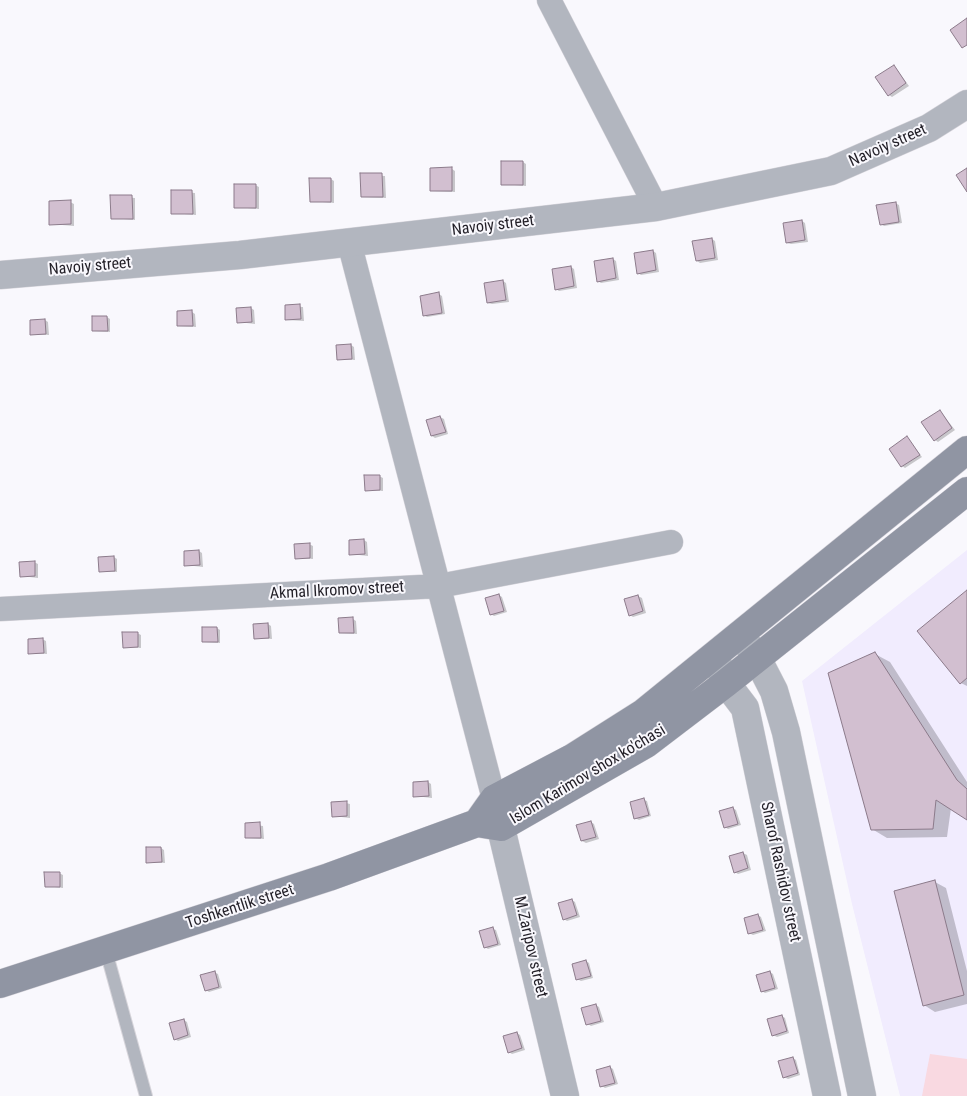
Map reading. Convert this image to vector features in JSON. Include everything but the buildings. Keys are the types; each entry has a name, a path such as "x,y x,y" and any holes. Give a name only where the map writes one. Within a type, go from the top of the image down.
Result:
{"main road":[{"name":"Islom Karimov shox ko'chasi","path":"489,825 494,799 572,758 643,713 967,450"},
{"name":"Islom Karimov shox ko'chasi","path":"489,825 646,744 733,692 758,658 967,491"},
{"name":"Toshkentlik street","path":"0,984 489,825"}],"street":[{"path":"549,0 656,207"},
{"name":"Navoiy street","path":"0,275 240,255 656,207 831,171 930,128 967,104"},
{"path":"349,242 494,799"},
{"name":"Akmal Ikromov street","path":"0,610 438,586 671,542"},
{"path":"740,634 758,658 770,682 786,732 862,1096"},
{"name":"Sharof Rashidov street","path":"714,656 733,692 745,708 827,1096"},
{"path":"733,692 746,688 757,681 770,682"},
{"name":"M.Zaripov street","path":"489,825 564,1096"}],"lane":[{"path":"106,951 146,1096"}],"shaded area":[{"path":"967,550 967,1096 900,1096 852,904 802,681"},
{"path":"930,1054 967,1059 967,1096 922,1096"}]}
